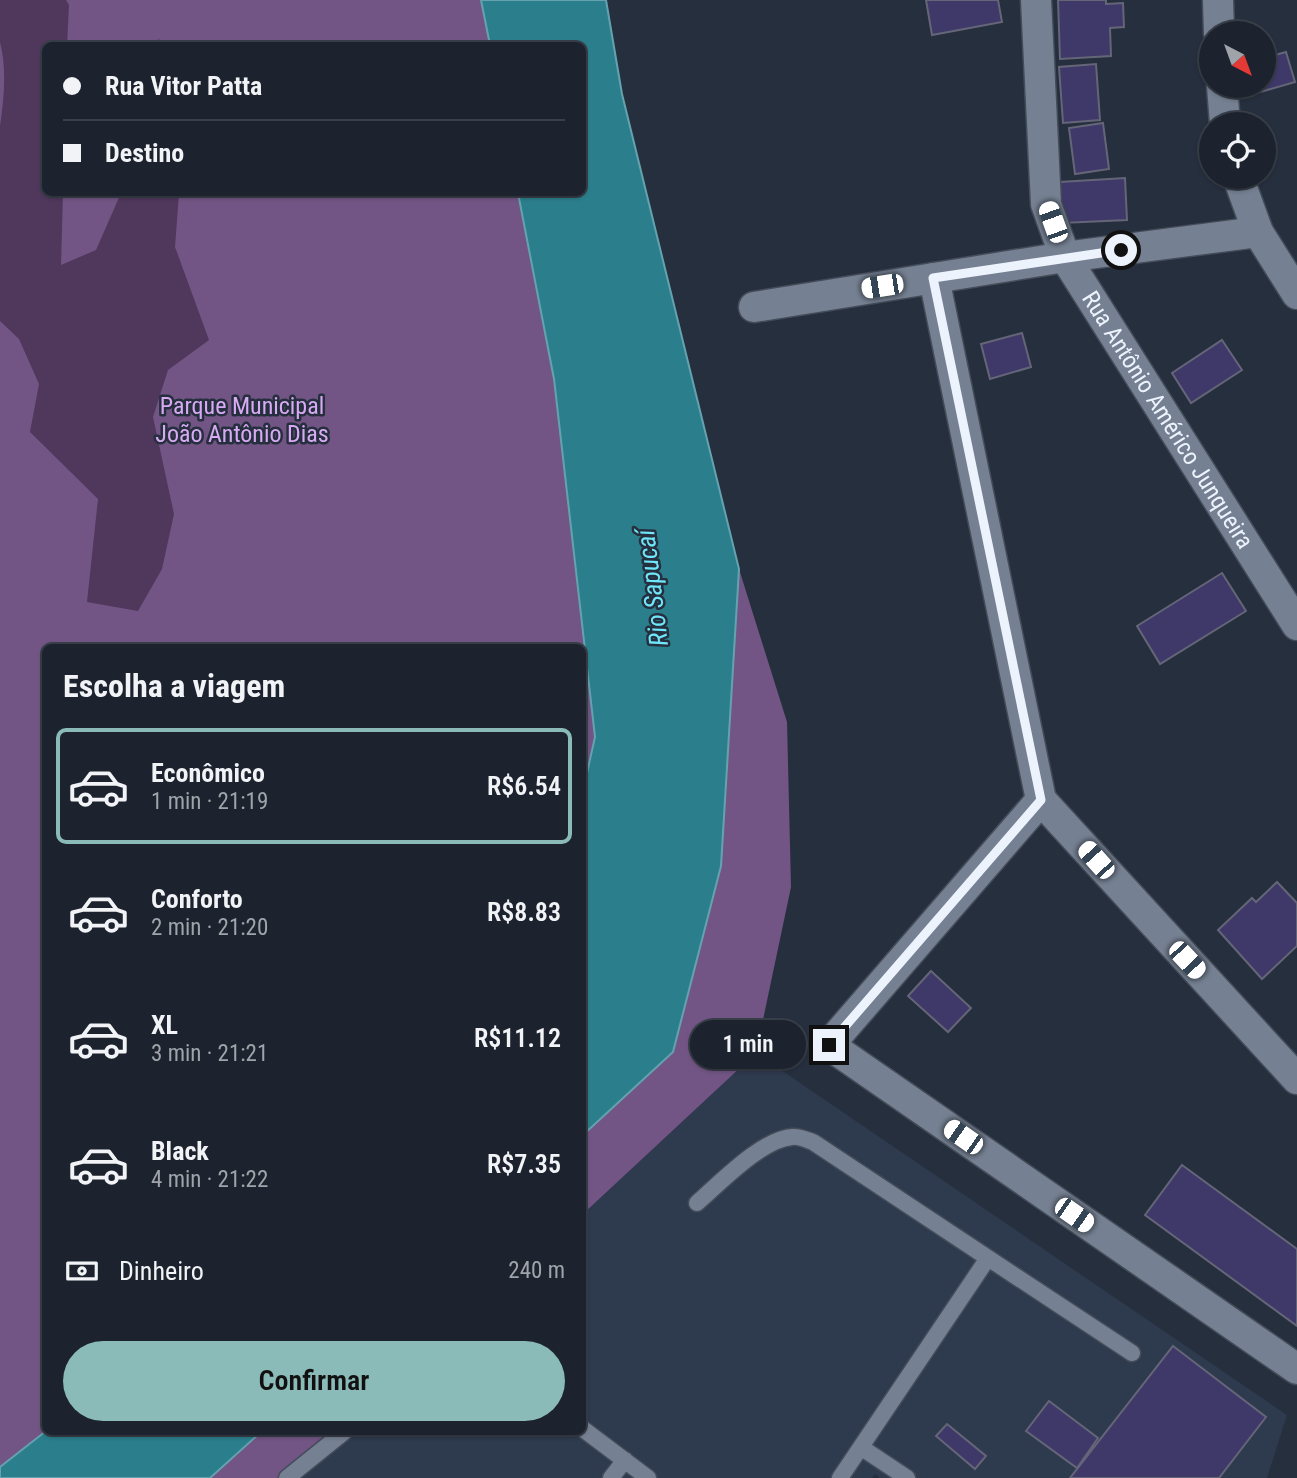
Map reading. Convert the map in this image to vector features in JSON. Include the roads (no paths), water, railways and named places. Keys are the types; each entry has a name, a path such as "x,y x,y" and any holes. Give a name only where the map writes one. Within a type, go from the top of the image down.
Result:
{"street":[{"name":"Rua Antônio Américo Junqueira","path":"1036,0 1046,204 1065,257 1297,625"},
{"path":"1218,0 1219,21"},
{"path":"1242,189 1258,232 1297,294"},
{"path":"754,307 1065,257 1258,232"},
{"path":"933,278 1041,800 1297,1079"},
{"path":"1041,800 829,1045 1297,1369"}],"lane":[{"path":"697,1202 778,1140 794,1136 813,1142 1132,1353"},
{"path":"839,1478 862,1448 988,1258"},
{"path":"586,1431 648,1478"},
{"path":"287,1478 340,1435"},
{"path":"862,1448 907,1478"},
{"path":"611,1478 625,1460"}],"water":[{"name":"Rio Sapucaí","path":"481,0 606,0 622,94 739,569 721,866 673,1052 586,1132 586,778 595,737 554,379 519,196 586,196 586,42 489,42"},
{"path":"42,1434 258,1435 210,1478 0,1478 0,1467"}],"park label":[{"name":"Parque Municipal João Antônio Dias","path":"242,420"}]}
